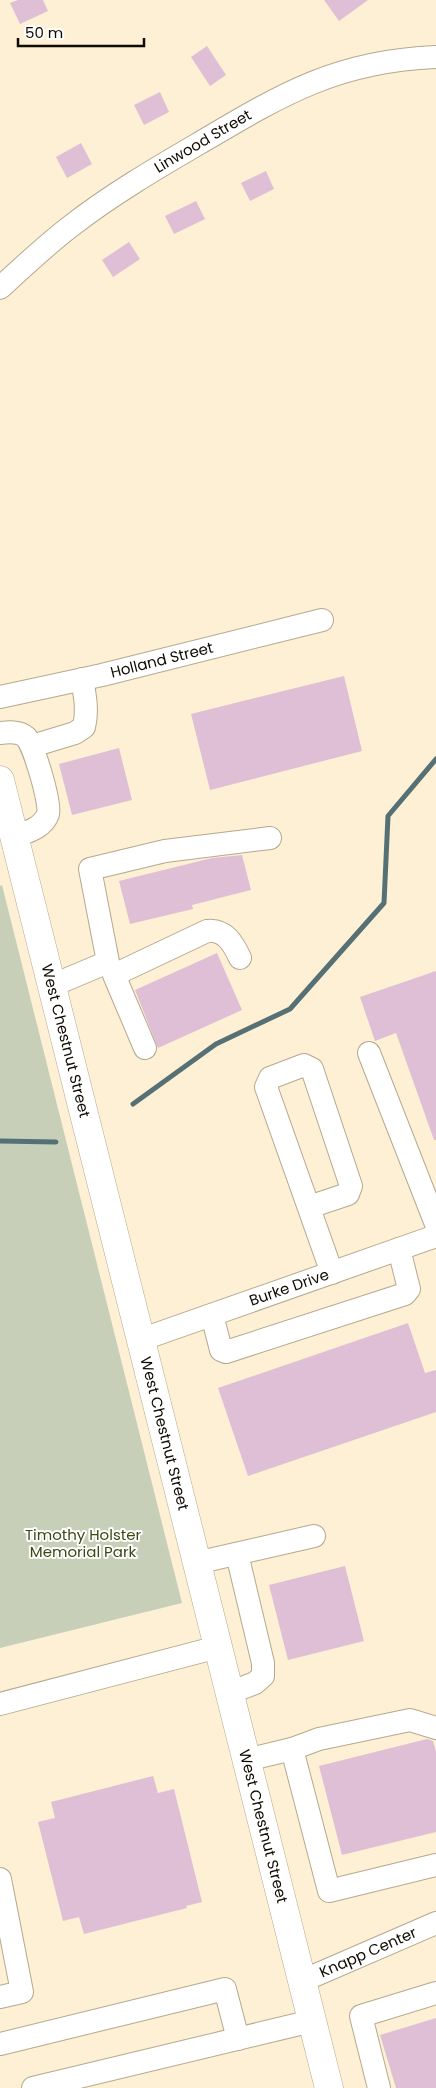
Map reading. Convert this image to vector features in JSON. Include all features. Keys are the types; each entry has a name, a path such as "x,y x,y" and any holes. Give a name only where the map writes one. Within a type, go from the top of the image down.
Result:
{"main road":[{"name":"West Chestnut Street","path":"0,780 329,2088"}],"street":[{"name":"Linwood Street","path":"0,288 65,231 128,186 268,103 316,80 341,71 387,61 436,57"},
{"name":"Holland Street","path":"0,697 82,679 322,620"},
{"path":"32,746 74,733 84,727 86,699 82,679"},
{"path":"0,733 15,732 24,736 32,746 42,775 49,812 37,828 14,837"},
{"path":"144,1048 111,968 90,869 165,851 270,838"},
{"path":"52,986 111,968 207,931 216,930 225,935 233,943 240,958"},
{"path":"369,1053 436,1235"},
{"path":"309,1207 348,1194 351,1186 312,1069 304,1065 270,1078 266,1087 332,1273"},
{"name":"Burke Drive","path":"140,1340 436,1235"},
{"path":"212,1315 221,1350 226,1352 405,1294 409,1289 399,1249"},
{"path":"196,1563 314,1536"},
{"path":"229,1693 255,1683 263,1676 263,1662 237,1554"},
{"path":"0,1704 218,1647"},
{"path":"246,1760 292,1749 319,1739 410,1720 436,1728"},
{"path":"292,1749 329,1890 436,1865"},
{"path":"0,1880 22,1992 0,1998"},
{"name":"Knapp Center","path":"302,1981 436,1923"},
{"path":"0,2044 225,1989 238,2039"},
{"path":"379,2088 361,2016 436,1993"},
{"path":"32,2088 312,2021"}],"green space":[{"name":"Timothy Holster Memorial Park","path":"2,885 182,1603 0,1648 0,886"}],"building":[{"path":"18,0 43,0 48,11 20,24 10,3"},
{"path":"324,0 368,0 339,21"},
{"path":"207,46 226,75 210,86 191,57"},
{"path":"160,92 169,112 144,125 134,105"},
{"path":"81,143 92,164 67,178 56,157"},
{"path":"266,171 274,189 250,201 241,183"},
{"path":"196,201 205,219 174,234 165,216"},
{"path":"129,242 140,259 113,277 102,260"},
{"path":"344,676 362,751 210,790 191,714"},
{"path":"119,748 132,800 72,815 59,764"},
{"path":"242,855 251,890 192,905 193,909 130,924 119,881 212,858"},
{"path":"217,953 242,1010 158,1048 135,990"},
{"path":"436,971 436,1140 434,1140 396,1033 375,1041 360,997"},
{"path":"408,1323 425,1373 436,1370 436,1412 248,1476 218,1388"},
{"path":"345,1566 364,1641 288,1660 269,1585"},
{"path":"427,1739 433,1741 436,1752 436,1832 342,1855 319,1766"},
{"path":"153,1776 158,1793 174,1789 202,1902 186,1906 187,1908 84,1934 79,1917 63,1921 38,1822 55,1818 51,1802"},
{"path":"436,2018 436,2088 396,2088 380,2035"}],"waterway":[{"path":"133,1104 216,1044 290,1009 384,903 388,816 436,759"},
{"path":"0,1141 56,1142"}]}
